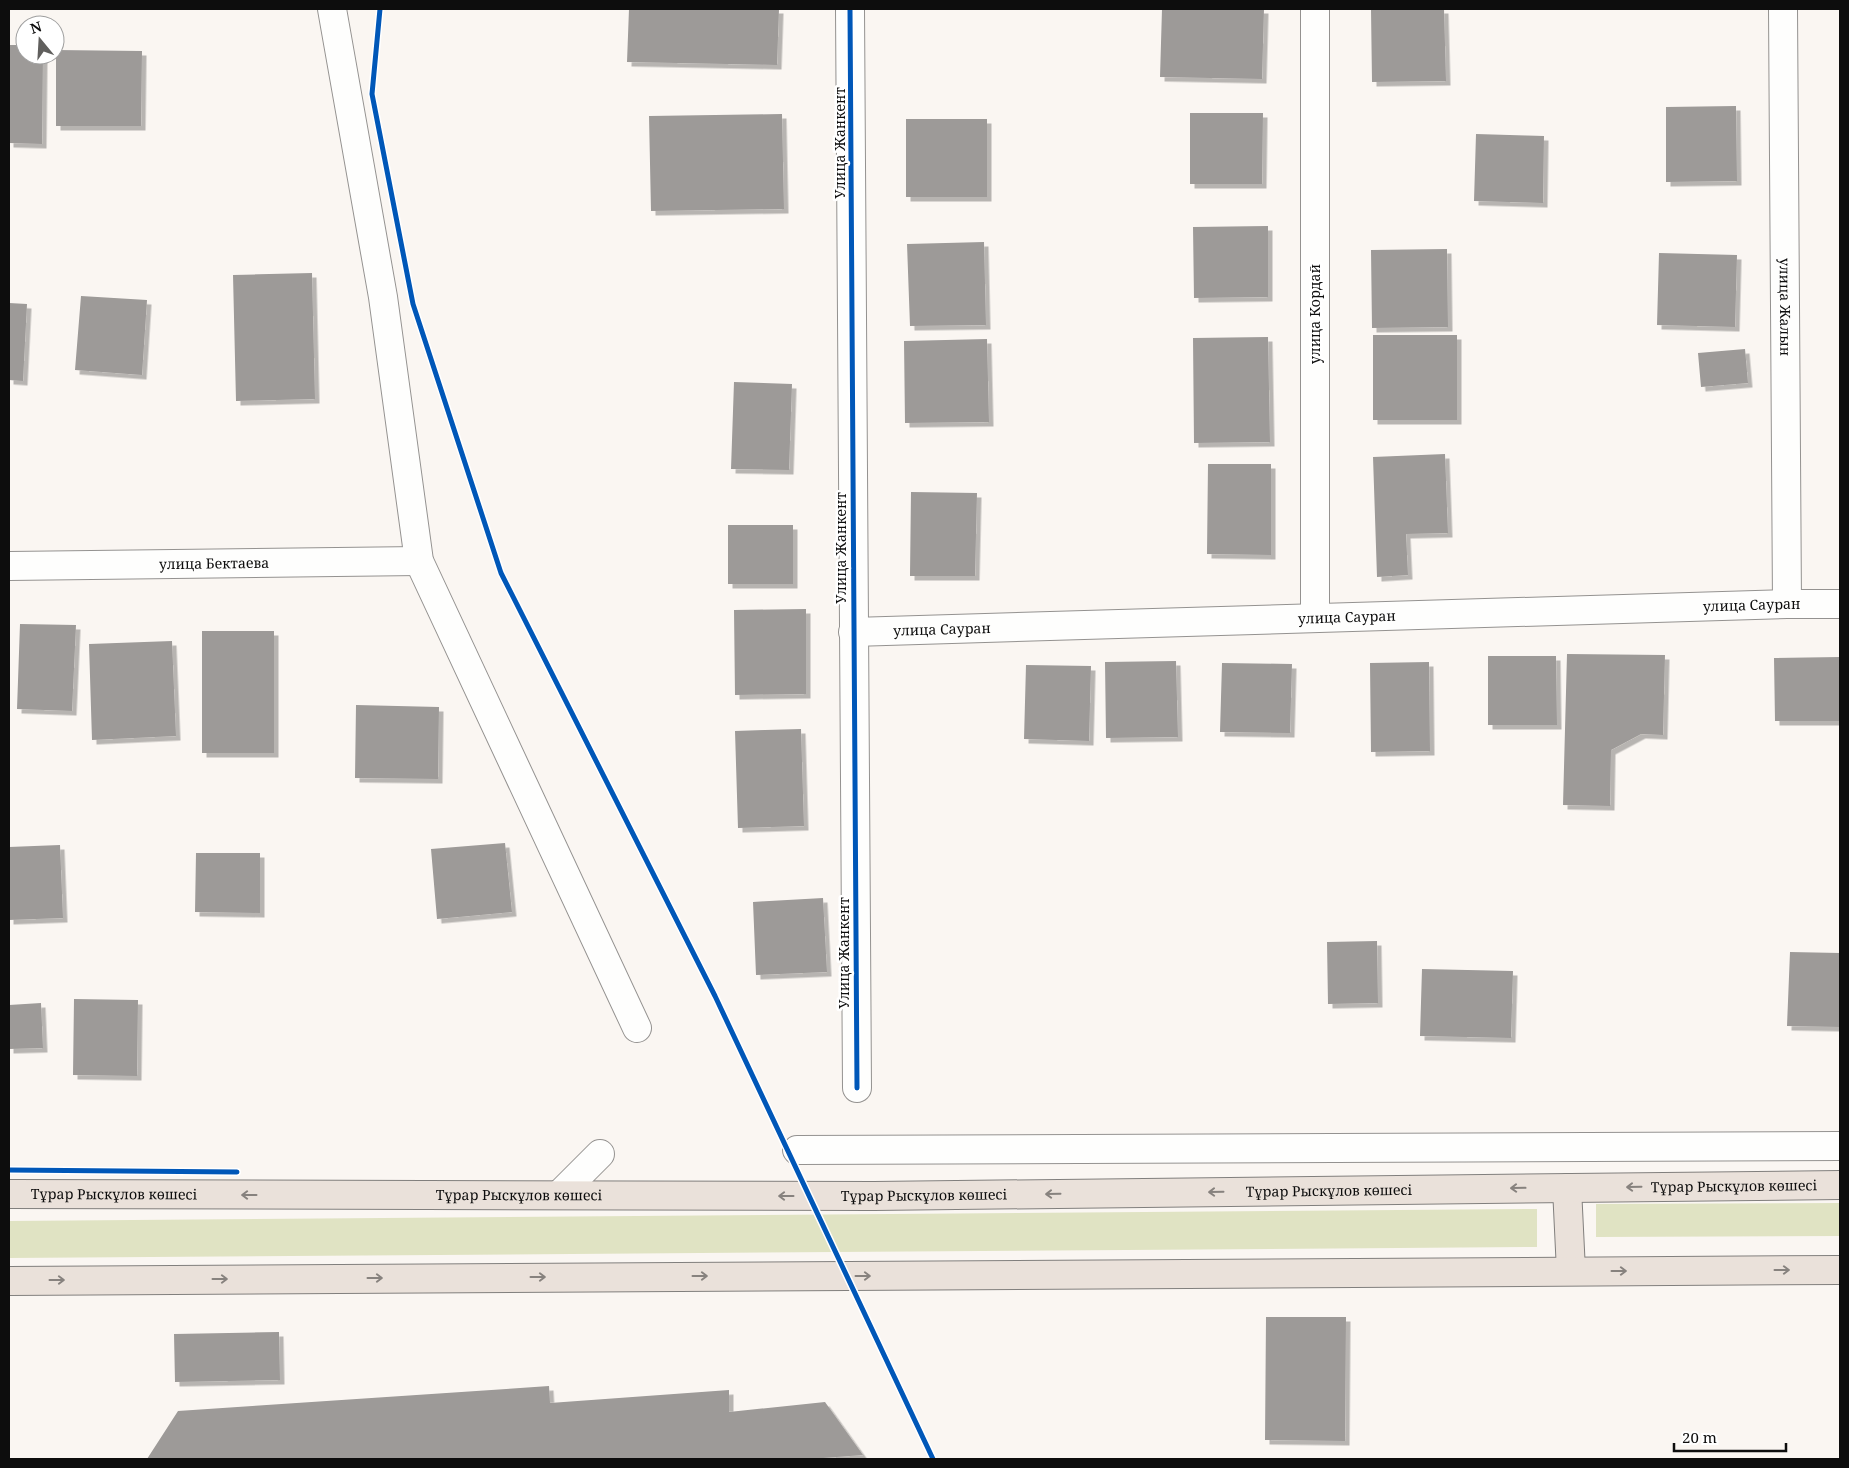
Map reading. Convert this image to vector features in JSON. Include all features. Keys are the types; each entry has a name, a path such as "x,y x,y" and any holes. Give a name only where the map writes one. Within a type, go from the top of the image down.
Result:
{"main road":[{"name":"Тұрар Рыскұлов көшесі","path":"9,1194 874,1196 1840,1185"},
{"path":"1567,1188 1571,1271"},
{"path":"9,1281 1840,1270"}],"street":[{"path":"332,9 383,297 419,561 637,1028"},
{"name":"Улица Жанкент","path":"850,9 857,1088"},
{"name":"улица Кордай","path":"1315,9 1315,618"},
{"name":"улица Жалын","path":"1783,9 1788,604"},
{"name":"улица Бектаева","path":"9,566 419,561"},
{"name":"улица Сауран","path":"853,632 1840,604"},
{"path":"797,1150 1840,1146"},
{"path":"560,1195 600,1154"}],"green space":[{"path":"1840,1203 1840,1236 1596,1237 1596,1204"},
{"path":"1537,1209 1537,1247 9,1258 9,1221"}],"building":[{"path":"629,9 779,9 777,65 627,62"},
{"path":"1162,9 1264,9 1262,79 1160,77"},
{"path":"1371,9 1444,9 1446,81 1372,82"},
{"path":"9,45 15,45 15,65 43,65 42,144 9,143"},
{"path":"65,50 142,51 141,126 56,126 56,65 65,65"},
{"path":"1736,106 1737,181 1666,182 1666,107"},
{"path":"1190,113 1263,113 1262,184 1190,184"},
{"path":"782,114 784,209 651,211 649,116"},
{"path":"906,119 987,119 987,197 906,197"},
{"path":"1476,134 1544,136 1543,203 1474,201"},
{"path":"1268,226 1268,297 1194,298 1193,227"},
{"path":"984,242 986,325 910,326 907,244"},
{"path":"1447,249 1448,327 1372,328 1371,250"},
{"path":"1659,253 1737,255 1735,327 1657,325"},
{"path":"312,273 315,399 236,401 233,275"},
{"path":"81,296 147,300 142,375 75,370"},
{"path":"9,303 27,304 23,381 9,380"},
{"path":"1373,335 1457,335 1457,420 1373,420"},
{"path":"1268,337 1270,442 1194,443 1193,338"},
{"path":"987,339 989,422 905,423 904,341"},
{"path":"1745,349 1748,383 1701,387 1698,353"},
{"path":"734,382 792,384 789,470 731,469"},
{"path":"1445,454 1448,533 1406,534 1408,575 1377,577 1373,457"},
{"path":"1208,464 1271,464 1271,555 1207,554"},
{"path":"911,492 977,493 975,576 910,576"},
{"path":"728,525 793,525 793,584 728,584"},
{"path":"806,609 806,694 735,695 734,610"},
{"path":"20,624 76,625 72,711 17,709"},
{"path":"202,631 274,631 274,753 202,753"},
{"path":"172,641 176,736 92,740 89,644"},
{"path":"1567,654 1665,655 1663,735 1641,734 1611,750 1610,806 1563,805"},
{"path":"1488,656 1556,656 1557,725 1488,725"},
{"path":"1840,657 1840,721 1775,721 1774,658"},
{"path":"1176,661 1178,737 1106,738 1105,662"},
{"path":"1429,662 1430,751 1371,752 1370,663"},
{"path":"1222,663 1292,664 1290,733 1220,732"},
{"path":"1026,665 1091,666 1089,741 1024,739"},
{"path":"356,705 439,707 438,779 355,778"},
{"path":"801,729 804,826 738,828 735,731"},
{"path":"505,843 512,912 437,919 431,849"},
{"path":"60,845 63,918 9,920 9,847"},
{"path":"196,853 260,853 260,913 195,912"},
{"path":"823,898 827,972 756,975 753,902"},
{"path":"1377,941 1378,1003 1328,1004 1327,942"},
{"path":"1790,952 1840,953 1840,1027 1787,1026"},
{"path":"1422,969 1513,971 1511,1038 1420,1036"},
{"path":"74,999 138,1000 137,1076 73,1075"},
{"path":"41,1003 43,1048 9,1049 9,1005"},
{"path":"1266,1317 1346,1317 1345,1441 1265,1440"},
{"path":"279,1332 280,1380 175,1382 174,1334"},
{"path":"549,1386 550,1403 729,1390 729,1412 825,1402 863,1455 810,1459 147,1459 178,1411"}],"cycle path":[{"path":"380,9 372,94 413,304 501,573 715,996 933,1459"},
{"path":"850,9 857,1088"},
{"path":"9,1170 237,1172"}]}
